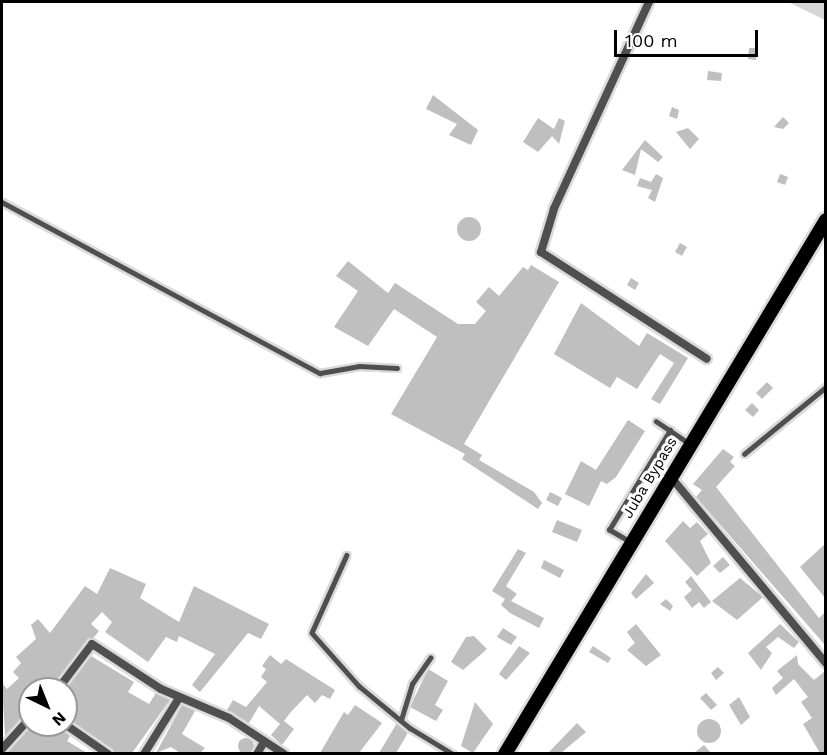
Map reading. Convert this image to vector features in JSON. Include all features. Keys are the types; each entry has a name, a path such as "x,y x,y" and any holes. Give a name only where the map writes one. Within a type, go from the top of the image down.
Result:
{"main road":[{"name":"Juba Bypass","path":"506,753 825,220"}],"street":[{"path":"649,2 554,208 541,252 707,359"},
{"path":"670,476 825,663"},
{"path":"67,677 92,644 179,698 229,718 284,753"},
{"path":"144,753 179,698"},
{"path":"2,750 18,732"},
{"path":"78,733 108,753"},
{"path":"257,753 264,742"}],"lane":[{"path":"2,202 320,373 359,366 397,368"},
{"path":"744,454 825,387"},
{"path":"656,421 690,443"},
{"path":"631,542 609,530 670,430"},
{"path":"347,555 312,633 342,670 401,720 453,753"},
{"path":"401,720 412,684 430,657"}],"shaded area":[{"path":"788,2 825,2 825,20"}],"building":[{"path":"749,48 757,48 756,60 748,59"},
{"path":"708,71 722,73 721,81 707,80"},
{"path":"433,95 478,130 471,145 449,135 457,124 426,109"},
{"path":"672,107 679,110 677,119 669,116"},
{"path":"783,117 789,123 783,129 774,127"},
{"path":"538,118 554,129 559,118 565,121 559,144 552,136 538,152 523,142"},
{"path":"688,128 699,139 690,149 676,132"},
{"path":"645,140 663,157 658,162 641,149 635,175 622,170"},
{"path":"656,174 663,178 655,202 648,198 652,190 637,186 640,178 651,182"},
{"path":"780,174 788,177 785,185 777,182"},
{"path":"469,217 474,218 480,224 480,234 474,240 469,241 464,240 458,234 457,229 458,224 464,218"},
{"path":"680,243 687,247 682,256 675,252"},
{"path":"348,261 388,293 395,283 458,324 475,324 486,311 476,302 489,287 499,296 523,267 528,270 531,265 559,282 464,444 482,455 479,460 534,492 542,503 538,509 462,459 465,454 391,414 437,337 394,309 368,346 334,327 358,291 336,276"},
{"path":"631,278 639,283 635,290 627,285"},
{"path":"581,303 639,346 647,333 688,358 660,404 651,399 674,363 660,354 637,389 617,377 610,388 554,354"},
{"path":"767,382 773,388 762,399 756,393"},
{"path":"752,403 759,410 753,417 745,410"},
{"path":"628,420 645,431 616,477 607,484 601,481 589,506 565,494 581,461 596,470"},
{"path":"723,449 734,457 730,462 735,466 716,487 819,618 825,612 825,645 696,497 702,490 693,484"},
{"path":"550,492 562,498 558,506 546,500"},
{"path":"557,520 582,530 577,542 552,532"},
{"path":"683,521 690,528 697,522 708,534 700,541 711,563 697,576 665,541"},
{"path":"825,544 825,598 800,567"},
{"path":"518,549 526,553 506,586 517,594 511,601 544,618 539,628 510,613 501,605 505,599 492,591"},
{"path":"723,557 730,565 720,573 713,566"},
{"path":"544,560 564,570 560,578 541,568"},
{"path":"110,568 146,584 140,598 179,622 194,586 269,624 261,639 248,633 200,692 192,685 215,654 179,636 177,642 166,637 148,662 105,632 112,622 102,612 91,624 99,631 62,677 18,677 13,672 21,663 16,657 36,639 31,625 38,619 50,633 85,586 97,594"},
{"path":"646,574 654,583 636,599 631,593"},
{"path":"691,576 711,602 704,608 699,602 692,608 684,597 692,590 685,582"},
{"path":"740,578 763,597 737,620 712,601"},
{"path":"666,599 673,606 670,611 660,604"},
{"path":"636,624 661,655 646,666 627,650 635,643 627,632"},
{"path":"780,624 799,642 794,648 778,637 766,647 772,653 761,670 748,653"},
{"path":"503,628 517,637 511,645 497,637"},
{"path":"474,636 487,649 463,670 451,662 466,637"},
{"path":"519,646 530,653 506,680 499,674"},
{"path":"593,646 611,658 608,663 589,652"},
{"path":"270,655 281,664 286,659 335,690 330,699 322,695 315,703 307,695 284,721 294,729 282,745 271,735 280,724 259,706 249,723 227,710 233,700 246,707 267,682 261,677 266,669 262,666"},
{"path":"797,655 798,664 814,680 825,671 825,753 820,753 803,724 812,718 801,702 808,697 794,679 776,695 772,688 783,678 777,671"},
{"path":"91,656 134,682 128,692 149,704 156,693 170,700 132,753 114,753 78,728 78,677 75,677"},
{"path":"718,667 724,673 716,680 711,673"},
{"path":"428,669 448,681 435,705 443,710 436,721 410,707"},
{"path":"18,679 18,722 5,736 2,683 7,689"},
{"path":"706,693 717,705 711,710 700,698"},
{"path":"739,697 750,717 741,725 729,705"},
{"path":"475,702 493,724 473,753 461,746"},
{"path":"182,705 195,711 182,734 205,748 200,753 180,753 171,747 156,753"},
{"path":"355,705 382,723 359,753 320,753 344,712 348,715"},
{"path":"709,719 718,722 721,731 718,740 709,743 700,740 697,731 700,722"},
{"path":"397,723 408,732 396,753 379,753"},
{"path":"577,723 586,732 561,753 548,753"},
{"path":"21,737 69,737 67,741 87,753 6,753"},
{"path":"246,738 252,740 254,746 252,752 246,754 240,752 238,746 240,740"},
{"path":"704,745 711,753 694,753"}]}
